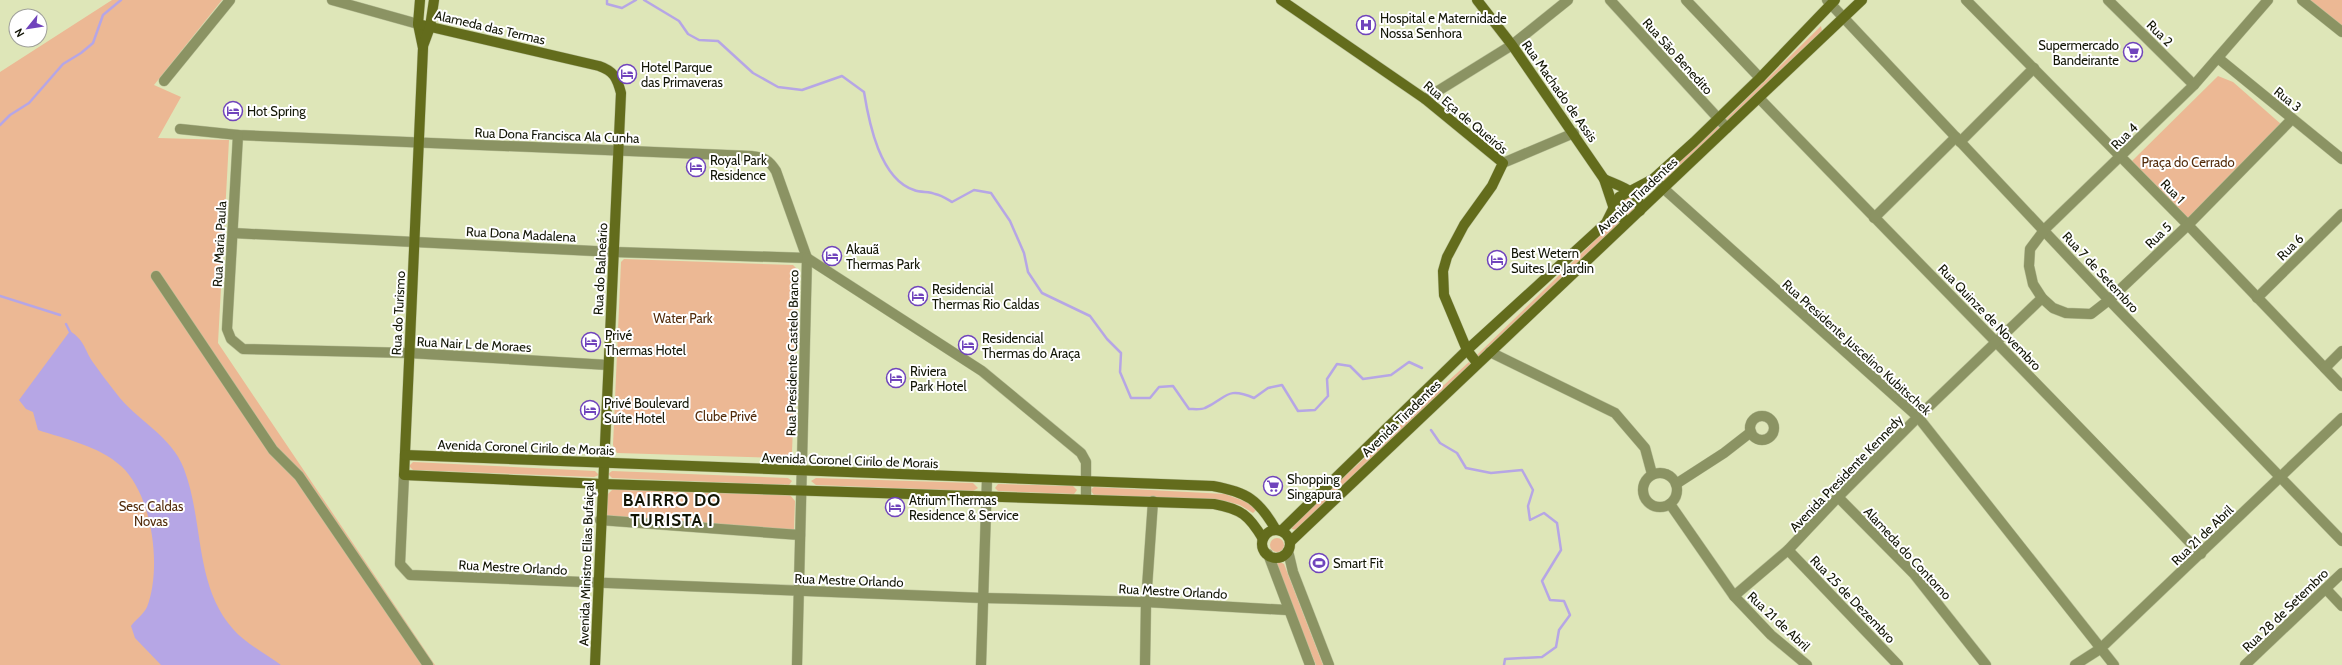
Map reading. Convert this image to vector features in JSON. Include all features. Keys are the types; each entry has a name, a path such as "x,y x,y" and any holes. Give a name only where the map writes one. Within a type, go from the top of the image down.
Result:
{"main road":[{"name":"Rua do Turismo","path":"404,475 422,48 418,24 420,0"},
{"name":"Rua do Turismo","path":"422,48 430,27 434,0"},
{"name":"Rua Eça de Queirós","path":"1282,0 1425,99 1503,164 1492,186 1464,225 1447,257 1443,272 1444,295 1467,350 1477,363"},
{"name":"Rua Machado de Assis","path":"1477,0 1574,133 1604,179 1613,211"},
{"name":"Avenida Tiradentes","path":"1289,547 1477,363 1760,98 1862,0"},
{"name":"Avenida Tiradentes","path":"1278,530 1467,350 1606,223 1619,197 1653,179 1718,119 1760,78 1831,1"},
{"name":"Alameda das Termas","path":"418,24 599,66 610,69 616,76"},
{"name":"Rua do Balneário","path":"603,463 621,93 616,76"},
{"path":"1604,179 1630,191 1638,198 1640,211"},
{"path":"1613,211 1619,219 1628,221"},
{"name":"Avenida Coronel Cirilo de Morais","path":"405,455 987,479 1213,486 1239,492 1264,509 1278,530"},
{"name":"Avenida Ministro Elias Bufaiçal","path":"595,665 603,463"},
{"path":"404,475 602,484 1153,501 1230,507 1241,512 1253,521 1263,539 1263,548 1268,554 1280,557 1289,547 1287,535 1278,530 1268,532 1263,539"},
{"path":"1253,521 1264,509"}],"street":[{"path":"164,81 230,0"},
{"name":"Alameda das Termas","path":"332,0 418,24"},
{"path":"1425,99 1512,46 1568,0"},
{"name":"Rua São Benedito","path":"1610,0 1727,128"},
{"path":"1686,0 1760,78"},
{"name":"Rua 1","path":"1966,0 2188,224 2342,386"},
{"name":"Rua 2","path":"2108,0 2194,84"},
{"name":"Rua 4","path":"2042,298 2034,284 2029,266 2030,249 2045,229 2122,157 2194,84 2268,0"},
{"path":"2302,0 2342,32"},
{"name":"Rua 7 de Setembro","path":"1831,1 1844,18 2045,229 2109,300 2342,541"},
{"name":"Rua 3","path":"2218,58 2342,160"},
{"path":"1874,218 2034,68"},
{"name":"Rua Quinze de Novembro","path":"1760,98 1874,218 1997,341 2201,554"},
{"name":"Rua 5","path":"2042,298 2053,308 2066,313 2079,315 2091,314 2109,300 2188,224 2292,118"},
{"name":"Rua Dona Francisca Ala Cunha","path":"180,129 238,135 762,157 771,162 776,171 807,258"},
{"path":"1503,164 1574,133"},
{"name":"Rua Maria Paula","path":"238,135 227,329 231,339 243,348"},
{"name":"Rua Presidente Juscelino Kubitschek","path":"1653,179 1662,189 1918,417 2114,665"},
{"name":"Rua 6","path":"2257,298 2342,214"},
{"name":"Rua Dona Madalena","path":"233,233 614,252 807,258"},
{"path":"807,258 982,371 1081,453 1086,462 1086,499"},
{"name":"Rua Presidente Castelo Branco","path":"797,665 807,258"},
{"path":"156,276 273,450 299,476 428,665"},
{"name":"Avenida Presidente Kennedy","path":"1734,596 1788,550 1838,497 1918,417 2042,298"},
{"name":"Rua Nair L de Moraes","path":"243,348 409,353 608,365"},
{"path":"2324,368 2342,351"},
{"path":"1490,352 1615,413 1645,448 1652,474"},
{"name":"Rua 21 de Abril","path":"2076,665 2100,648 2201,554 2342,418"},
{"path":"1676,484 1724,453 1751,432"},
{"path":"1663,473 1669,475 1676,484 1676,495 1670,504 1659,507 1649,503 1645,499 1642,488 1644,482 1652,474 1663,473"},
{"name":"Rua do Turismo","path":"404,475 400,564 410,576"},
{"path":"981,665 987,479"},
{"name":"Alameda do Contorno","path":"1838,497 1914,574 1986,665"},
{"path":"1145,665 1146,602 1153,501"},
{"name":"Rua 21 de Abril","path":"1670,504 1734,596 1771,635 1807,665"},
{"path":"600,520 800,535"},
{"path":"1289,547 1293,572 1330,665"},
{"name":"Rua 25 de Dezembro","path":"1788,550 1898,665"},
{"path":"1268,554 1287,610 1310,665"},
{"name":"Rua 28 de Setembro","path":"2245,665 2342,573"},
{"name":"Rua Mestre Orlando","path":"410,576 983,598 1146,602 1287,610"},
{"path":"2326,589 2342,606"}],"green space":[{"name":"Sesc Caldas Novas","path":"112,0 222,0 154,85 181,97 158,138 229,140 218,343 435,665 0,665 0,72 37,48 48,48 48,41"},
{"path":"2310,0 2342,0 2342,26"},
{"path":"1821,26 1822,31 1727,122 1725,120"},
{"name":"Praça do Cerrado","path":"2218,76 2233,82 2282,125 2188,220 2131,162"},
{"path":"1716,126 1720,128 1664,183 1660,181"},
{"path":"1627,197 1633,200 1636,206 1633,212 1627,215 1621,212 1618,206 1621,200"},
{"path":"1616,220 1620,223 1479,358 1477,355"},
{"path":"624,259 793,265 799,271 792,452 784,458 617,453 613,445 621,262"},
{"path":"1469,362 1472,366 1296,530 1292,529 1292,525"},
{"path":"413,462 595,471 599,475 594,477 413,470 409,466"},
{"path":"612,471 788,478 792,481 789,485 612,478 608,474"},
{"path":"816,478 973,483 978,488 973,491 816,485 811,481"},
{"path":"998,484 1073,486 1077,490 1074,494 998,491 995,488"},
{"path":"1094,487 1225,494 1249,503 1256,510 1253,513 1240,505 1225,501 1094,495 1090,490"},
{"path":"613,489 790,495 795,501 794,529 606,518 607,495"},
{"path":"1277,538 1282,540 1284,545 1282,550 1277,552 1272,550 1270,545 1272,540"},
{"path":"1278,561 1284,564 1323,665 1316,665 1276,566"}],"shaded area":[{"path":"70,331 81,341 92,361 124,403 171,447 178,457 184,469 190,489 206,573 212,593 221,612 238,634 281,665 161,665 135,638 131,626 147,607 152,591 154,573 152,533 141,495 132,479 121,466 103,453 38,430 33,412 26,409 19,400"}],"waterway":[{"path":"0,125 10,115 29,103 63,64 81,53 93,43 103,15 121,0"},
{"path":"607,0 607,4 622,8 636,0"},
{"path":"644,0 679,21 688,34 699,40 718,41 753,73 778,87 802,90 842,76 864,92 869,119 878,148 885,162 902,184 917,191 939,195 952,202 974,190 991,193 1010,221 1024,253 1028,272 1042,293 1090,316 1107,339 1121,353 1120,372 1131,398 1150,398 1159,387 1173,386 1189,409 1199,409 1205,408 1232,393 1238,393 1254,398 1268,388 1282,385 1298,411 1315,410 1328,396 1327,379 1337,364 1350,366 1363,379 1391,375 1409,362 1422,368"},
{"path":"0,296 60,315"},
{"path":"66,324 70,332"},
{"path":"1431,430 1440,443 1457,453 1466,468 1491,473 1522,470 1533,490 1528,506 1530,520 1544,513 1557,523 1561,550 1542,581 1550,600 1564,601 1570,615 1559,630 1556,647 1542,657 1505,659 1504,665"}],"place":[{"name":"Hospital e Maternidade Nossa Senhora","path":"1366,25"},
{"name":"Supermercado Bandeirante","path":"2133,52"},
{"name":"Hotel Parque das Primaveras","path":"627,74"},
{"name":"Hot Spring","path":"233,111"},
{"name":"Royal Park Residence","path":"696,167"},
{"name":"Akauã Thermas Park","path":"832,256"},
{"name":"Best Wetern Suites Le Jardin","path":"1497,260"},
{"name":"Residencial Thermas Rio Caldas","path":"918,296"},
{"name":"Privé Thermas Hotel","path":"591,342"},
{"name":"Residencial Thermas do Araça","path":"968,345"},
{"name":"Riviera Park Hotel","path":"896,378"},
{"name":"Privé Boulevard Suíte Hotel","path":"590,410"},
{"name":"Shopping Singapura","path":"1273,486"},
{"name":"Atrium Thermas Residence & Service","path":"895,507"},
{"name":"Smart Fit","path":"1319,563"}],"district":[{"name":"BAIRRO DO TURISTA I","path":"672,510"}],"park label":[{"name":"Water Park","path":"683,318"},
{"name":"Clube Privé","path":"726,416"}]}
